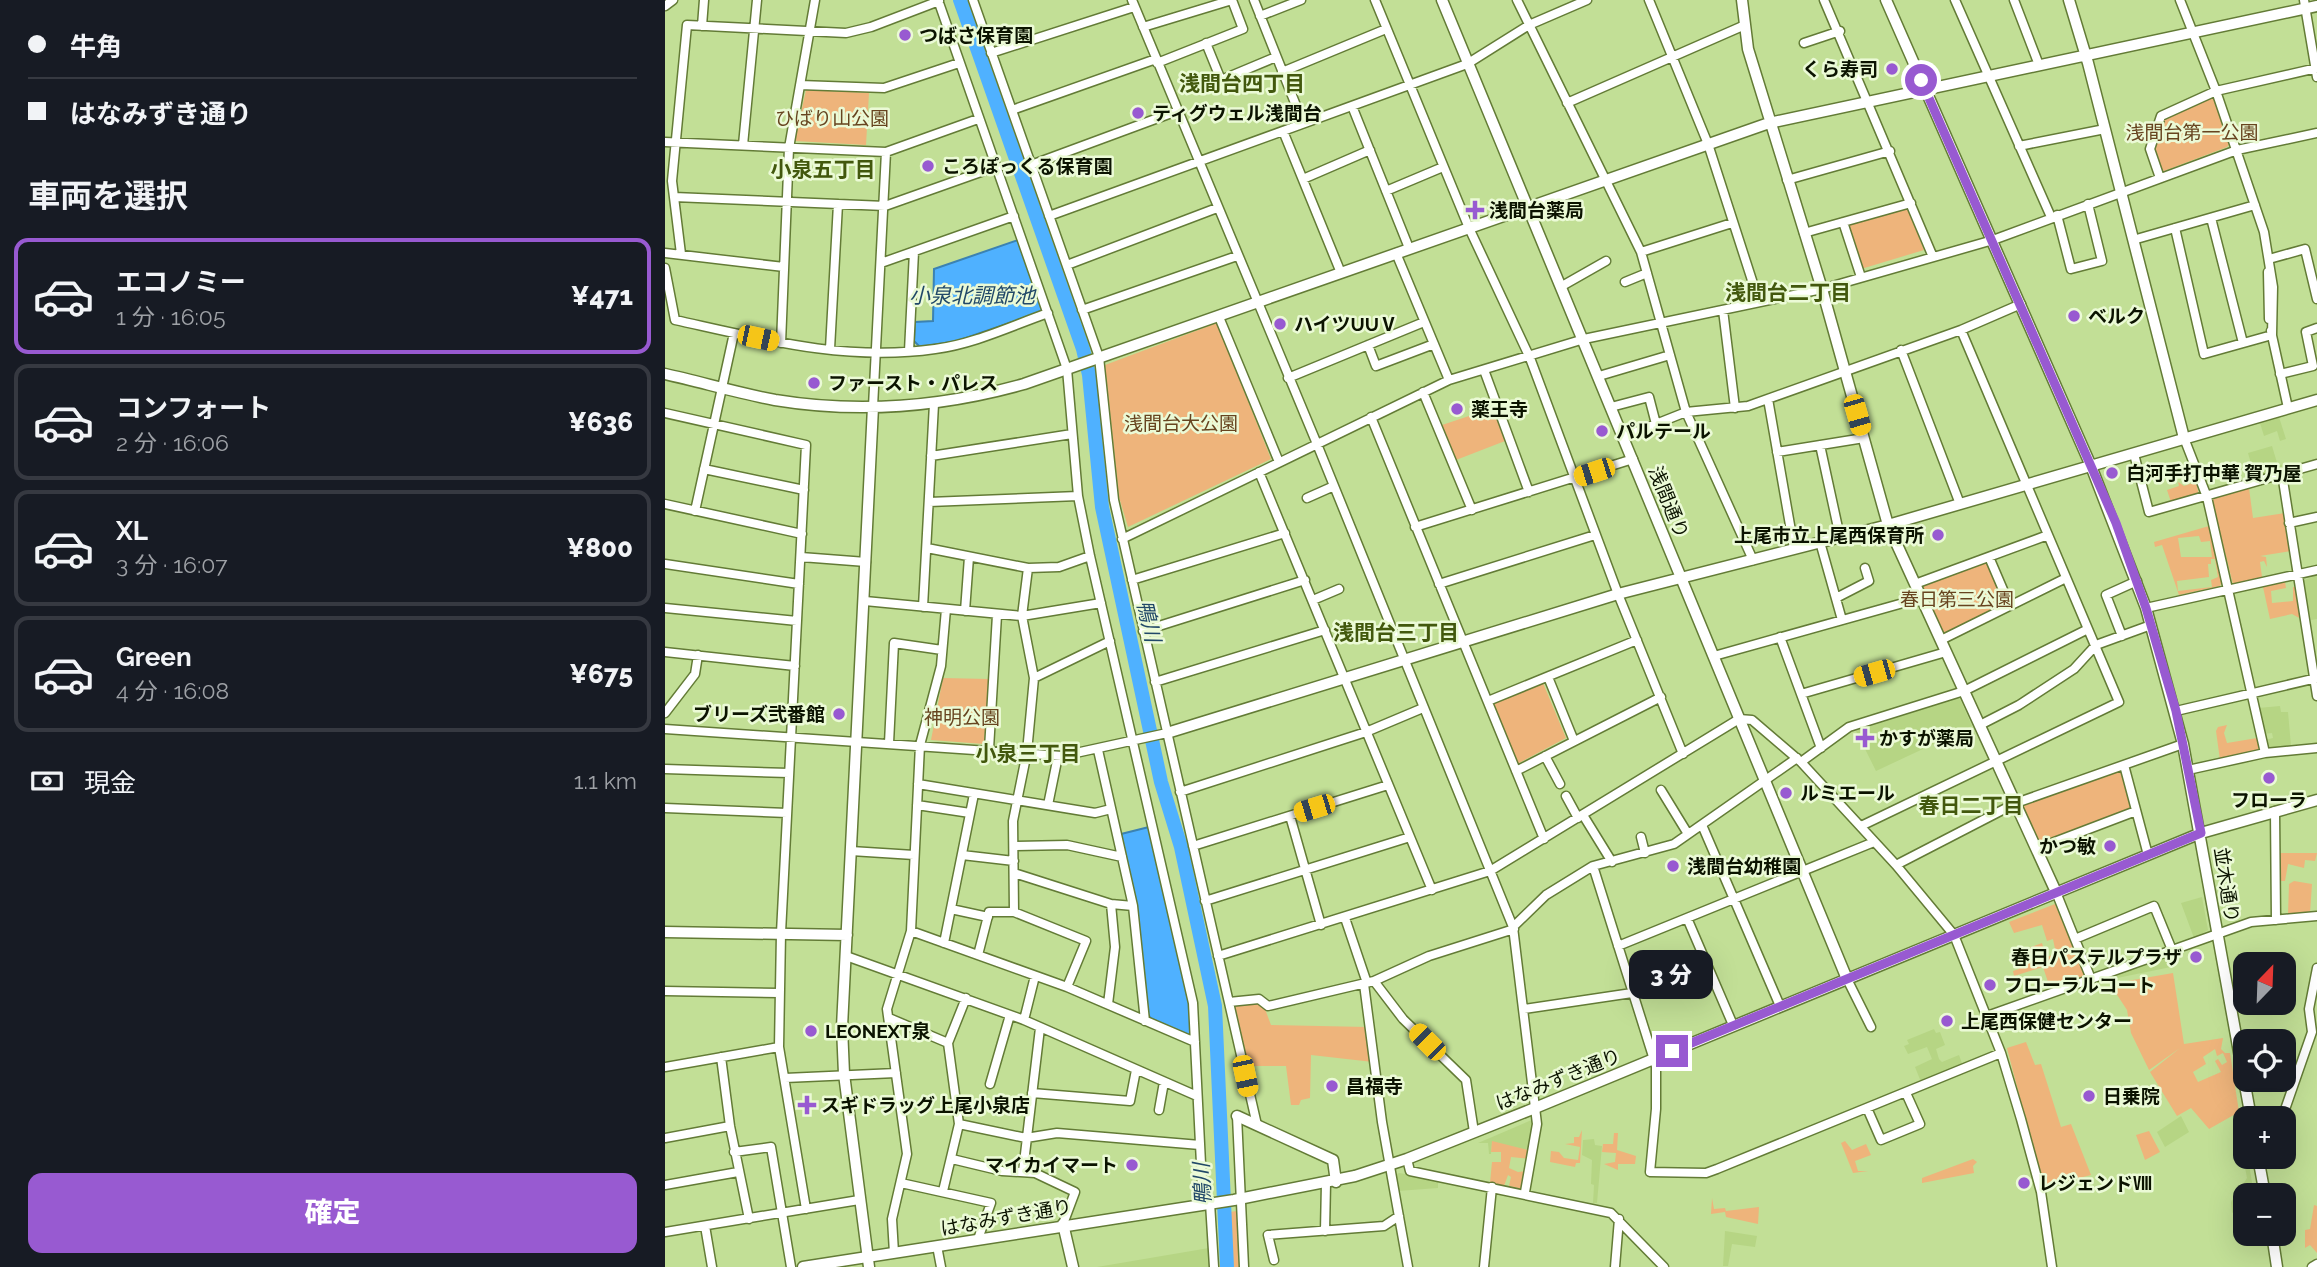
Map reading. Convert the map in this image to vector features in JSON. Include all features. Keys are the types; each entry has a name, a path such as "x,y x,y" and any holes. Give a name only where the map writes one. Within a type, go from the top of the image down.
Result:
{"street":[{"path":"665,6 673,0"},
{"path":"702,26 704,0"},
{"path":"743,145 757,0"},
{"path":"781,343 789,148 815,0"},
{"path":"974,0 1099,357 1114,500 1122,539 1257,1125"},
{"path":"1012,110 1243,29 1232,0 1143,27"},
{"path":"1254,0 1303,123"},
{"path":"1260,16 1301,0"},
{"path":"1375,0 1469,228 1530,358 1595,535 1683,754"},
{"name":"浅間通り","path":"1441,0 1584,339 1847,979"},
{"path":"1517,0 1641,252 1686,412 1753,560"},
{"path":"1049,216 1467,64 1529,26 1587,0"},
{"path":"1649,0 1708,144 1759,302"},
{"path":"1742,0 1748,49 1822,289 1888,525 2056,892 2091,979"},
{"path":"1824,0 1840,31 1933,257"},
{"name":"並木通り","path":"1886,0 2091,466 2146,608 2176,711 2189,770 2249,1106"},
{"path":"1955,0 2019,146 2054,216 2071,270 2102,261 2088,204"},
{"path":"2014,0 2039,65"},
{"path":"2069,0 2086,55 2184,439 2207,497 2265,753"},
{"path":"2180,0 2216,91 2255,205 2269,259 2267,308 2288,408"},
{"path":"681,254 674,197 675,143 687,25 846,33 871,27 938,1 1067,369 1078,496 1193,1003 1200,1145 1209,1203 1214,1267"},
{"path":"992,53 1133,3 1317,444 1513,928 1535,1108 1534,1150 1525,1192"},
{"path":"2160,178 2150,149 2161,116 2216,91 2316,71 2304,4"},
{"path":"665,374 774,400 842,408 969,400 1219,317 1409,248 1769,124 2193,33 2304,4 2317,6"},
{"path":"1567,103 1745,25"},
{"path":"1282,72 1387,29"},
{"path":"1804,43 1840,31"},
{"path":"1206,43 1221,80 1276,57"},
{"path":"800,85 884,88 959,63"},
{"path":"1352,106 1409,248"},
{"path":"1031,166 1177,111"},
{"path":"665,142 886,152 978,119"},
{"path":"2019,146 2105,130"},
{"path":"1283,131 1341,273"},
{"path":"1122,539 1448,380 1530,358 1584,339 1822,289 1993,240 2237,150 2317,133"},
{"path":"1303,179 1370,150"},
{"path":"1787,180 1889,150"},
{"path":"868,1262 844,1074 842,1027 886,152"},
{"path":"674,197 885,206 995,167"},
{"path":"1387,191 1443,167"},
{"path":"1804,233 1911,203"},
{"path":"829,349 838,204"},
{"path":"2133,240 2255,205"},
{"path":"1067,265 1217,208"},
{"path":"881,263 1014,216"},
{"path":"2211,218 2243,343"},
{"path":"1843,222 1861,277"},
{"path":"1641,252 1732,223"},
{"path":"2175,229 2204,354 2272,335"},
{"path":"2269,259 2305,249 2317,299"},
{"path":"909,351 914,252"},
{"path":"665,253 785,267"},
{"path":"1396,253 1448,380"},
{"path":"1082,310 1237,256"},
{"path":"1562,286 1606,261"},
{"path":"665,268 675,320 811,350 909,351 966,342 1048,313"},
{"path":"1625,282 1647,273"},
{"path":"1623,437 1686,412 1735,408 1768,399 1845,369 1961,330 2021,304"},
{"path":"1723,310 1735,408"},
{"path":"1219,317 1279,462"},
{"path":"1288,377 1424,322"},
{"path":"2280,374 2313,366 2306,332 2317,328"},
{"path":"1861,826 2119,702 1961,330"},
{"path":"695,511 734,333"},
{"path":"1368,345 1376,366 1434,344"},
{"path":"1901,350 1959,505"},
{"path":"1599,376 1670,355"},
{"path":"1484,370 1529,492"},
{"path":"1423,392 1472,510"},
{"path":"1611,407 1649,397 1656,424"},
{"path":"1768,399 1794,548"},
{"path":"665,729 989,749 1058,756 1098,750 1167,733 1618,594 1888,525 2317,400"},
{"path":"923,607 934,404"},
{"path":"665,413 806,445 779,993 779,1047 806,1209"},
{"path":"1371,417 1544,839"},
{"path":"931,456 1072,434"},
{"path":"1777,452 1864,438"},
{"path":"1820,445 1840,537"},
{"path":"2134,454 2149,512 2317,464"},
{"path":"1415,527 1633,459"},
{"path":"704,469 804,490"},
{"path":"1259,472 1432,890"},
{"path":"2282,474 2317,696"},
{"path":"1307,498 1334,486"},
{"path":"929,502 1009,501 1078,496"},
{"path":"665,505 802,534"},
{"path":"2289,523 2317,517"},
{"path":"1132,580 1285,533"},
{"path":"1439,584 1595,535"},
{"path":"1915,584 2047,535"},
{"path":"1820,542 1842,620"},
{"path":"927,548 1028,568 1059,567 1090,556"},
{"path":"965,611 969,556"},
{"path":"801,557 866,562"},
{"path":"1989,557 2010,606"},
{"path":"665,564 799,584"},
{"path":"1014,912 1013,821 1027,752 1034,678 1022,616 1028,568"},
{"path":"1836,598 1869,581 1865,568"},
{"path":"2146,608 2317,570"},
{"path":"1941,640 2066,578"},
{"path":"1143,631 1305,580"},
{"path":"2122,636 2106,595 2137,581"},
{"path":"1313,600 1339,589"},
{"path":"1714,656 1921,598"},
{"path":"865,601 1022,616 1101,603"},
{"path":"665,608 797,621"},
{"path":"894,1253 892,1219 907,1153 887,1009 911,931 920,745 942,650 946,610"},
{"path":"989,749 997,615"},
{"path":"2305,625 2317,622"},
{"path":"1980,725 2019,705 2074,669 2095,645 2151,625"},
{"path":"1229,1002 1259,999 1268,1006 1368,983 1429,956 1513,928 1546,895 1593,866 1665,848 1821,748 1849,727 1964,691 2088,629"},
{"path":"1155,682 1325,630"},
{"path":"1780,637 1821,748"},
{"path":"1488,702 1637,640"},
{"path":"1034,678 1110,641"},
{"path":"889,743 894,643 942,650"},
{"path":"665,652 795,666"},
{"path":"1801,694 1946,652"},
{"path":"665,713 695,674 698,655"},
{"path":"1548,677 1574,741"},
{"path":"2176,711 2315,679"},
{"path":"1516,771 1661,697"},
{"path":"1180,792 1366,732 1423,708"},
{"path":"1218,956 1490,872 1739,719 1752,720 1799,760 1861,826 1954,936 2001,1053 2041,1192 2052,1267"},
{"path":"1896,865 2016,803 2183,744"},
{"path":"2189,770 2265,753 2317,748"},
{"path":"1098,750 1133,906 1145,1021"},
{"path":"1048,806 1058,756"},
{"path":"1545,756 1560,784"},
{"path":"2124,765 2148,855"},
{"path":"665,769 789,774"},
{"path":"918,784 1095,813 1111,809"},
{"path":"1193,846 1388,785"},
{"path":"1661,790 1688,834"},
{"path":"944,943 974,794"},
{"path":"1566,796 1612,862"},
{"name":"はなみずき通り","path":"803,1267 868,1262 894,1253 1063,1224 1237,1199 1331,1182 1391,1165 2201,833 2317,800"},
{"path":"916,805 971,813"},
{"path":"665,808 787,813"},
{"path":"2036,849 2136,811"},
{"path":"2274,811 2276,920"},
{"path":"1290,816 1321,925"},
{"path":"1702,825 1780,1006"},
{"path":"1641,837 1645,853"},
{"path":"1205,901 1410,838"},
{"path":"1618,946 1874,842"},
{"path":"1014,846 1067,845 1122,858"},
{"path":"851,851 913,855"},
{"path":"962,855 1014,861"},
{"path":"1593,866 1658,1078 1650,1172 1706,1173 2001,1053"},
{"path":"1014,873 1111,904 1133,906"},
{"path":"1108,1004 1115,947 1111,904"},
{"path":"2075,939 2154,906 2172,950"},
{"path":"951,909 988,917"},
{"path":"978,955 989,912 1014,912 1086,941 1067,987"},
{"path":"1987,1017 2251,922 2317,916"},
{"path":"1345,918 1368,983 1391,1165 1408,1267"},
{"path":"1687,918 1733,1025"},
{"path":"911,931 1067,987 1195,1042"},
{"path":"665,932 847,935"},
{"path":"846,956 1024,1020 1197,1096"},
{"path":"2286,1106 2312,1032 2309,1009 2317,968"},
{"path":"1024,1020 1035,976"},
{"path":"1847,979 1871,1027"},
{"path":"1368,983 1465,1080 1474,1132"},
{"path":"665,991 779,993"},
{"path":"1524,1009 1632,993"},
{"path":"943,1191 959,1124 948,1043 966,998"},
{"path":"990,1084 1010,1015"},
{"path":"889,1018 948,1043"},
{"path":"1023,1171 1040,1028"},
{"path":"665,1067 779,1047"},
{"path":"720,1057 734,1152 749,1219"},
{"path":"1032,1093 1129,1101 1136,1070"},
{"path":"785,1078 896,1073"},
{"path":"1159,1110 1164,1082"},
{"path":"1867,1108 1881,1140 1920,1124 1906,1093"},
{"path":"1244,1267 1237,1199 1237,1116 1333,1160 1325,1231"},
{"path":"959,1124 1026,1139 1057,1133 1200,1145"},
{"path":"665,1138 730,1126"},
{"path":"734,1152 771,1147 791,1267"},
{"path":"952,1159 1002,1171 1035,1173 1075,1192 1063,1224 1073,1267"},
{"path":"1406,1159 1410,1171 1525,1192 1611,1213 1664,1267"},
{"path":"665,1185 738,1172"},
{"path":"901,1183 991,1203 978,1239"},
{"path":"1484,1267 1492,1187"},
{"path":"665,1232 859,1200"},
{"path":"1274,1259 1268,1235 1384,1226 1399,1216"},
{"path":"1615,1267 1619,1219"},
{"path":"705,1226 712,1267"},
{"path":"937,1246 941,1267"},
{"path":"2273,1246 2277,1267"},
{"path":"2312,1267 2317,1264"}],"shaded area":[{"path":"2279,417 2286,439 2280,441 2277,431 2264,436 2260,423"},
{"path":"2272,446 2278,466 2288,462 2290,468 2255,477 2248,453"},
{"path":"2317,575 2317,619 2311,620 2302,581"},
{"path":"1960,699 1972,726 1876,771 1856,731"},
{"path":"2280,706 2281,712 2288,712 2291,746 2270,748 2265,740 2273,738 2272,733 2263,734 2258,708"},
{"path":"2202,897 2208,930 2194,938 2181,903"},
{"path":"2169,956 2171,967 2117,978 2114,976"},
{"path":"1934,1029 1936,1033 1940,1032 1945,1045 1936,1049 1939,1059 1942,1062 1959,1055 1963,1066 1921,1082 1915,1067 1932,1059 1927,1047 1908,1054 1904,1046 1909,1044 1907,1040"},
{"path":"2181,1116 2189,1132 2165,1147 2157,1132"},
{"path":"1534,1119 1532,1151 1492,1142 1489,1154 1488,1143 1478,1143"},
{"path":"1594,1139 1595,1145 1602,1146 1597,1203 1593,1203 1592,1160 1582,1155 1583,1140"},
{"path":"2245,1169 2250,1169 2252,1183 2244,1183 2247,1178"},
{"path":"1399,1173 1438,1179 1438,1188 1398,1191 1395,1175"},
{"path":"1725,1231 1757,1236 1755,1247 1732,1244 1728,1266 1723,1266"},
{"path":"1209,1248 1210,1267 1097,1267"}],"green space":[{"name":"ひばり山公園","path":"806,90 869,93 866,145 795,141"},
{"name":"浅間台第一公園","path":"2213,96 2230,143 2227,147 2164,171 2158,169 2152,149 2163,116"},
{"path":"1908,209 1924,250 1861,269 1846,225"},
{"name":"浅間台大公園","path":"1217,323 1271,459 1128,527 1119,497 1105,365"},
{"path":"1491,410 1494,410 1505,441 1456,460 1442,425 1481,412 1483,416 1491,414"},
{"path":"2195,478 2199,495 2171,502 2167,490 2179,486 2178,482 2184,486 2193,483"},
{"path":"2249,488 2253,518 2285,513 2291,551 2260,556 2266,557 2267,567 2264,561 2260,562 2262,577 2233,584 2212,501 2214,498"},
{"path":"2209,526 2222,581 2220,586 2179,595 2162,545 2155,547 2154,542","holes":["2199,536 2201,542 2210,541 2212,557 2181,557 2178,538","2211,559 2215,559 2218,577 2211,580 2212,587 2178,591 2177,581 2209,577 2208,564 2211,564"]},
{"name":"春日第三公園","path":"1986,563 2006,604 1943,633 1922,585"},
{"path":"2285,582 2286,588 2271,591 2272,603 2293,601 2293,587 2296,587 2301,619 2292,614 2270,619 2263,587"},
{"name":"神明公園","path":"943,678 989,679 984,744 931,740"},
{"path":"1543,683 1566,738 1517,764 1492,703"},
{"path":"2227,725 2224,733 2227,743 2257,738 2259,750 2220,760 2216,731 2218,727"},
{"path":"2121,770 2132,809 2039,844 2022,806"},
{"path":"2278,853 2317,853 2315,861 2305,860 2304,868 2288,864 2285,881 2279,881"},
{"path":"2294,881 2312,884 2310,913 2288,914 2289,884"},
{"path":"2055,904 2084,976 2050,988 2043,967 2014,976 2013,971 2019,969 2018,964 2024,962 2020,951 2042,943 2046,957 2056,954 2053,939 2047,941 2042,925 2014,933 2009,922"},
{"path":"2173,973 2184,1044 2223,1038 2221,1049 2230,1053 2233,1092 2236,1092 2238,1106 2233,1106 2233,1115 2209,1129 2191,1108 2177,1116 2150,1072 2180,1048 2149,1070 2131,1033 2127,1010 2110,984","holes":["2215,1049 2217,1056 2223,1053 2227,1062 2222,1065 2218,1059 2215,1061 2221,1072 2198,1082 2193,1072 2206,1064 2203,1057"]},
{"path":"1257,1002 1265,1009 1271,1025 1368,1027 1373,1062 1311,1055 1310,1098 1301,1100 1299,1105 1291,1105 1286,1066 1248,1066 1234,1005"},
{"path":"2026,1042 2035,1065 2041,1064 2061,1127 2071,1124 2091,1175 2043,1187 2007,1048"},
{"path":"1582,1130 1580,1163 1576,1163 1575,1167 1550,1162 1551,1151 1559,1152 1564,1158 1578,1160 1580,1147 1565,1144 1574,1143 1574,1137 1579,1137"},
{"path":"2149,1131 2160,1152 2145,1160 2136,1135"},
{"path":"1614,1133 1618,1133 1617,1150 1636,1156 1635,1164 1618,1164 1618,1170 1604,1164 1615,1162 1616,1153 1602,1152 1603,1144 1613,1144"},
{"path":"1492,1141 1532,1151 1530,1159 1511,1157 1509,1168 1518,1172 1527,1171 1523,1189 1509,1186 1511,1177 1508,1175 1504,1186 1490,1183 1492,1162 1501,1162 1501,1152 1491,1152"},
{"path":"1845,1141 1852,1150 1866,1144 1871,1155 1855,1161 1858,1171 1868,1171 1853,1173 1841,1143"},
{"path":"1973,1159 1977,1162 1973,1166 1974,1173 1922,1183 1922,1178"},
{"path":"1712,1198 1714,1209 1725,1208 1726,1211 1759,1207 1758,1224 1726,1217 1725,1212 1711,1214"},
{"path":"2314,1205 2317,1206 2317,1253 2310,1245 2305,1248 2305,1230 2310,1229"},
{"path":"1237,1211 1240,1267 1232,1267 1229,1212"}],"water":[{"name":"小泉北調節池","path":"1018,240 1043,306 1041,312 957,341 920,347 914,341 915,322 933,321 934,269"},
{"path":"1149,827 1189,1002 1192,1033 1188,1035 1151,1019 1148,1014 1121,834"}],"waterway":[{"name":"鴨川","path":"960,0 1083,349 1089,375 1102,507 1161,782 1181,847 1215,1006 1227,1267"}],"place":[{"name":"つばさ保育園","path":"905,35"},
{"name":"くら寿司","path":"1892,69"},
{"name":"ティグウェル浅間台","path":"1138,113"},
{"name":"ころぽっくる保育園","path":"928,166"},
{"name":"浅間台薬局","path":"1475,210"},
{"name":"ベルク","path":"2074,316"},
{"name":"ハイツUUⅤ","path":"1280,324"},
{"name":"ファースト・パレス","path":"814,383"},
{"name":"薬王寺","path":"1457,409"},
{"name":"パルテール","path":"1602,431"},
{"name":"白河手打中華 賀乃屋","path":"2112,473"},
{"name":"上尾市立上尾西保育所","path":"1938,535"},
{"name":"ブリーズ弐番館","path":"839,714"},
{"name":"かすが薬局","path":"1865,738"},
{"name":"フローラ","path":"2269,778"},
{"name":"ルミエール","path":"1786,793"},
{"name":"かつ敏","path":"2110,846"},
{"name":"浅間台幼稚園","path":"1673,866"},
{"name":"春日パステルプラザ","path":"2196,957"},
{"name":"フローラルコート","path":"1990,985"},
{"name":"上尾西保健センター","path":"1947,1021"},
{"name":"LEONEXT泉","path":"811,1031"},
{"name":"昌福寺","path":"1332,1086"},
{"name":"日乗院","path":"2089,1096"},
{"name":"スギドラッグ上尾小泉店","path":"807,1105"},
{"name":"マイカイマート","path":"1132,1165"},
{"name":"レジェンドⅧ","path":"2024,1183"}],"district":[{"name":"浅間台四丁目","path":"1242,83"},
{"name":"小泉五丁目","path":"823,169"},
{"name":"浅間台二丁目","path":"1788,292"},
{"name":"浅間台三丁目","path":"1396,632"},
{"name":"小泉三丁目","path":"1028,753"},
{"name":"春日二丁目","path":"1971,805"}],"route":[{"path":"1672,1051 2201,833 2176,711 2146,608 2116,523 1921,80"}]}
